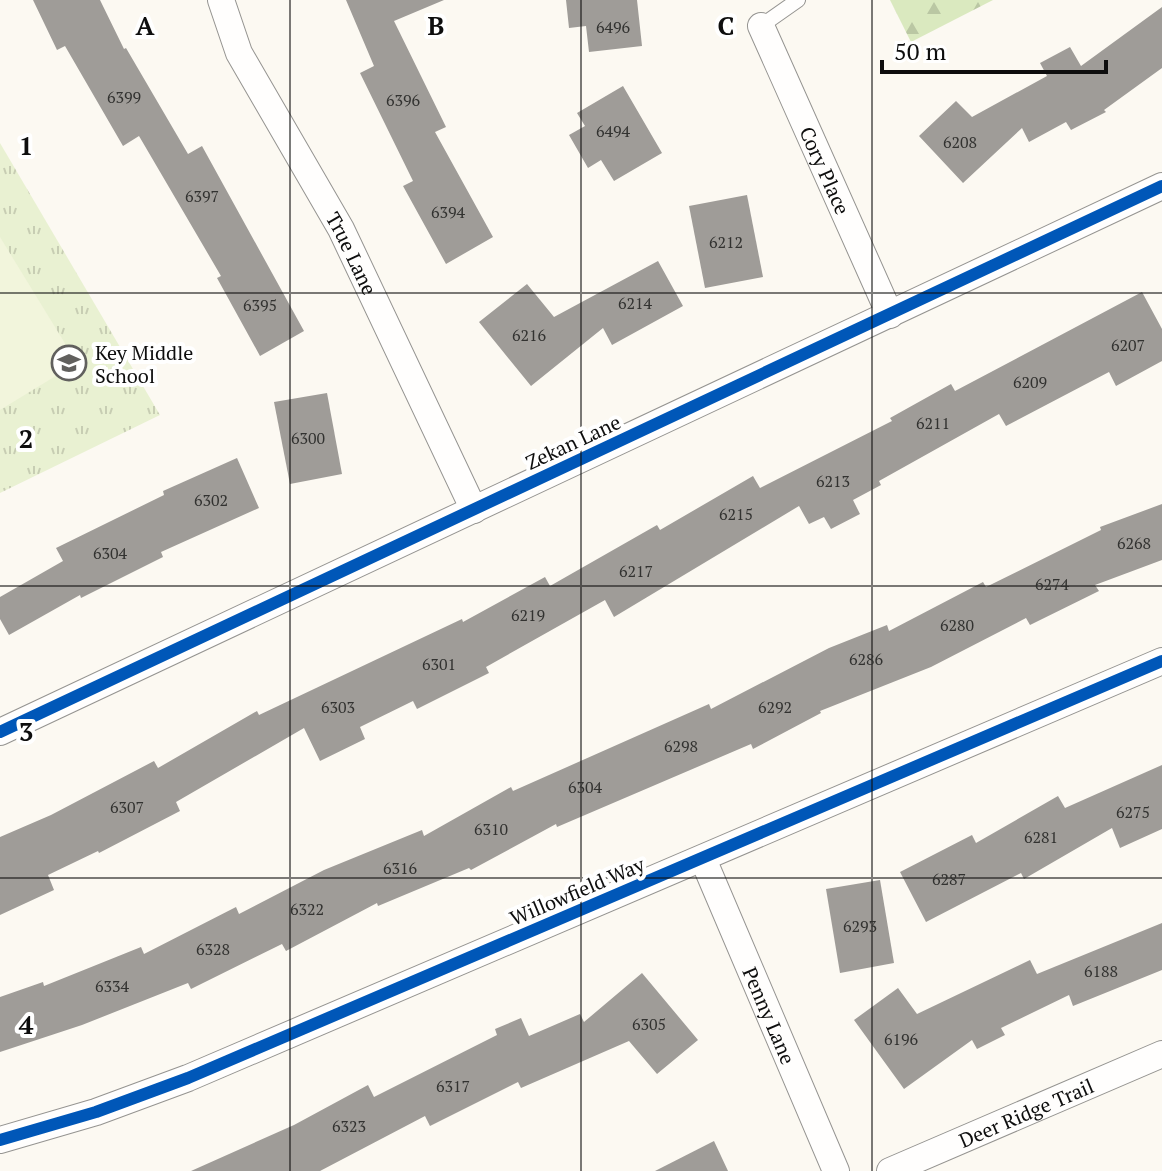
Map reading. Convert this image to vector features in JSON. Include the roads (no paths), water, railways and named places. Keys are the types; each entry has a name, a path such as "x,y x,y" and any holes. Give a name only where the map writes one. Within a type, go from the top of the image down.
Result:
{"street":[{"name":"True Lane","path":"221,0 239,53 341,229 474,510"},
{"name":"Cory Place","path":"761,26 890,315"},
{"name":"Zekan Lane","path":"0,732 1162,186"},
{"name":"Willowfield Way","path":"0,1140 96,1112 188,1078 1162,661"},
{"name":"Penny Lane","path":"703,859 836,1171"},
{"name":"Deer Ridge Trail","path":"890,1171 1162,1054"}],"lane":[{"path":"761,26 798,0"}],"place":[{"name":"Key Middle School","path":"69,363"}]}
